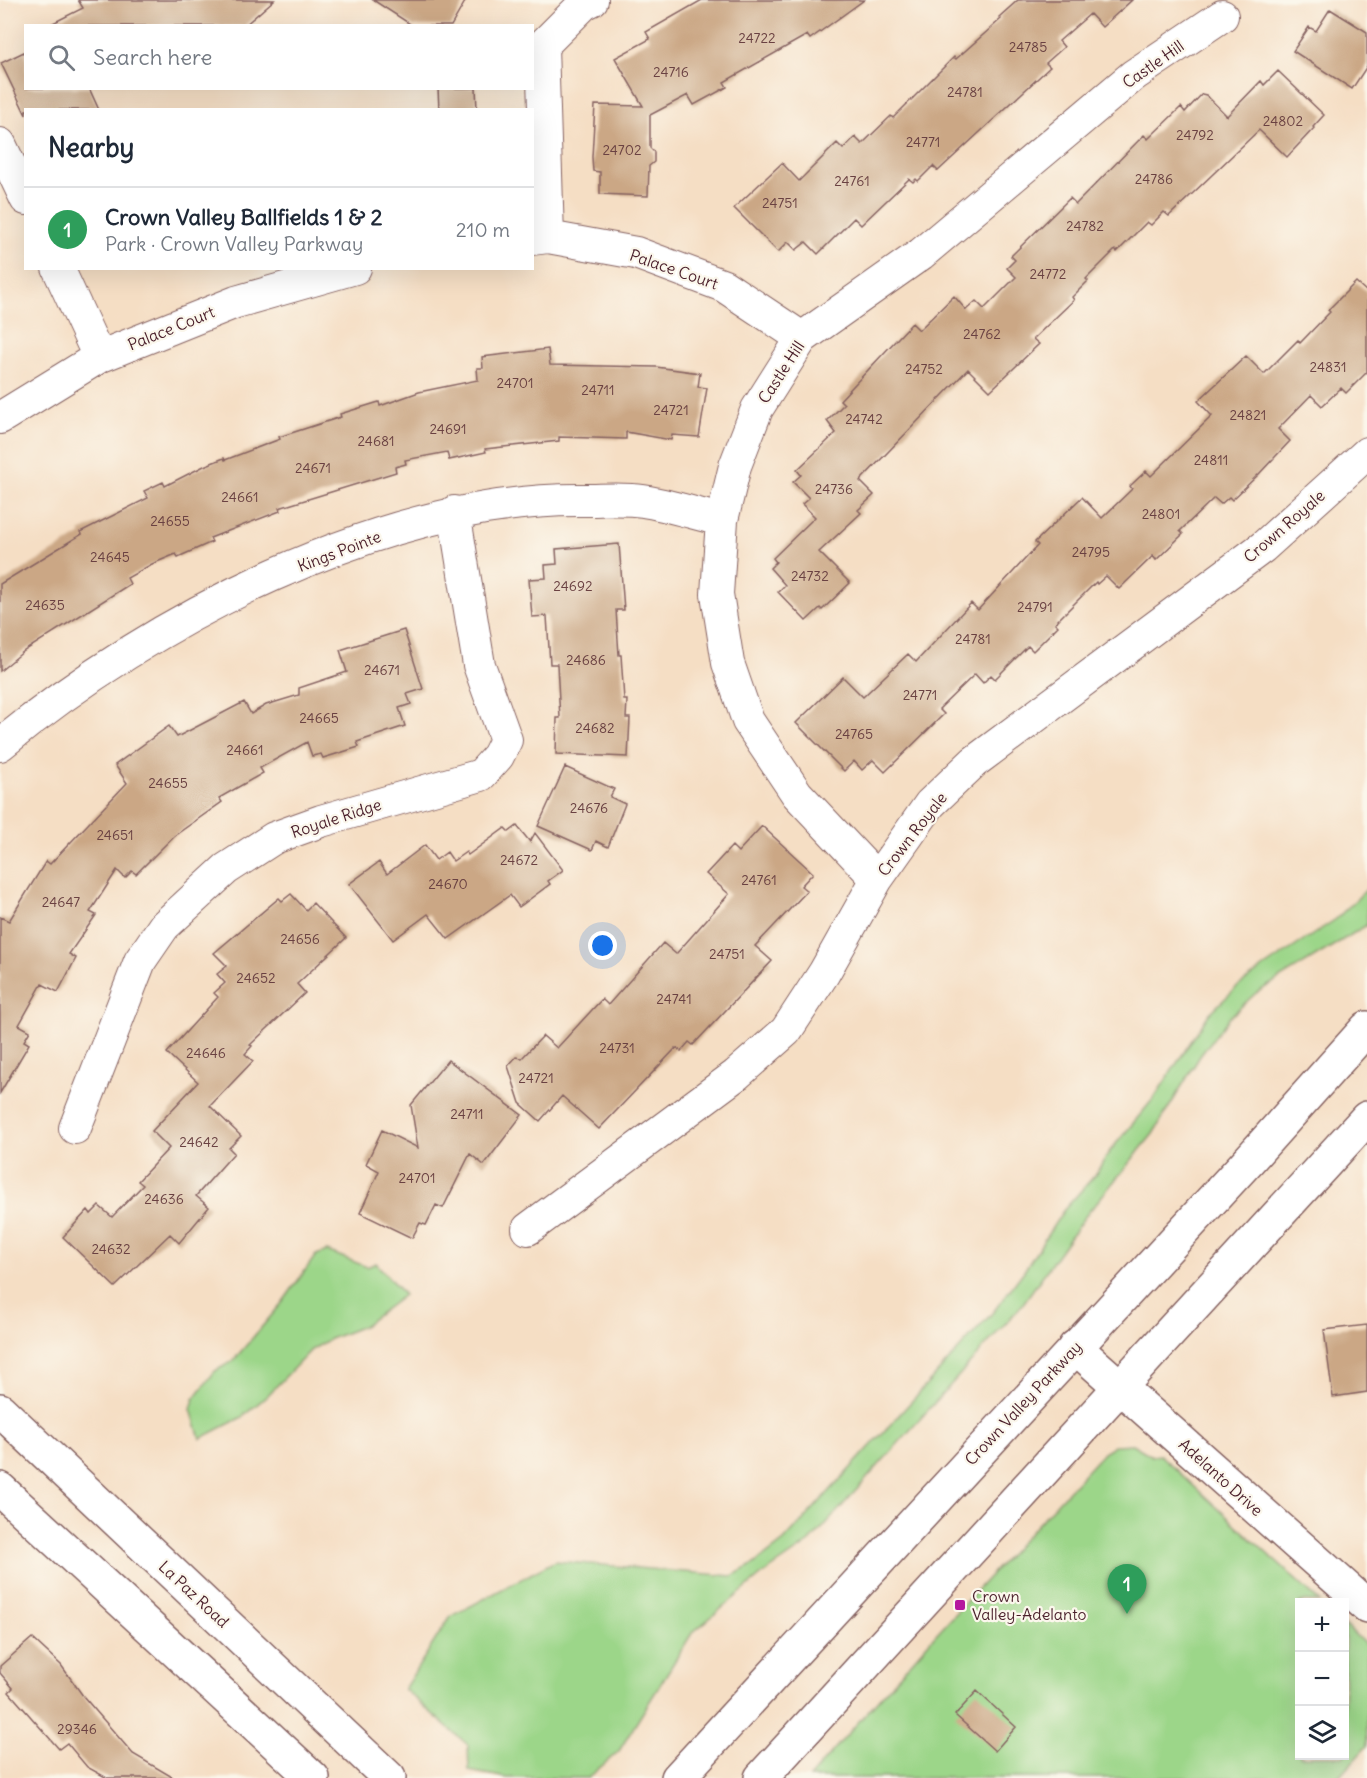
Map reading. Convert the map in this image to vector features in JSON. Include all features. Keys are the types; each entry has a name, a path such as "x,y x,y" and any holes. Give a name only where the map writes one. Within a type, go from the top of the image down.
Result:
{"main road":[{"name":"Crown Valley Parkway","path":"678,1778 1249,1160 1367,1028"},
{"path":"761,1778 1367,1118"},
{"name":"Adelanto Drive","path":"1075,1347 1367,1606"},
{"name":"La Paz Road","path":"0,1410 389,1778"},
{"path":"0,1489 313,1778"}],"street":[{"path":"540,238 542,46 584,4 592,0"},
{"name":"Castle Hill","path":"877,879 797,794 748,721 728,663 717,594 722,520 735,466 757,409 802,338 921,254 1134,75 1222,16"},
{"path":"0,144 24,195"},
{"name":"Palace Court","path":"540,238 636,253 724,286 802,338"},
{"path":"59,270 99,357"},
{"name":"Palace Court","path":"0,418 99,357 236,302 349,270"},
{"name":"Crown Royale","path":"528,1229 736,1076 786,1032 824,974 877,879 930,804 974,762 1263,547 1367,453"},
{"name":"Kings Pointe","path":"0,745 50,704 206,606 346,545 454,512 551,500 641,500 722,520"},
{"name":"Royale Ridge","path":"75,1128 140,961 164,926 226,869 274,838 481,775 498,756 506,740 479,665 454,512"}],"green space":[{"path":"1367,889 1367,925 1256,993 1230,1017 1200,1056 1153,1134 1083,1219 1022,1305 810,1542 762,1575 692,1633 619,1751 588,1778 507,1778 469,1771 468,1745 404,1689 450,1617 555,1561 732,1576 754,1564 784,1541 994,1311 1024,1271 1063,1211 1095,1175 1110,1151 1154,1098 1209,1014 1236,988 1336,919"},
{"path":"327,1251 367,1267 376,1263 404,1295 363,1326 330,1339 311,1350 267,1396 242,1417 200,1439 191,1409 194,1399 215,1371 233,1361 282,1303 316,1255"},
{"path":"1132,1444 1152,1456 1160,1455 1316,1598 1295,1598 1295,1760 1349,1760 1349,1629 1367,1646 1367,1746 1338,1778 809,1778 936,1634 1103,1453 1116,1445"}],"building":[{"path":"78,0 274,0 246,24 51,24 83,8"},
{"path":"373,0 466,0 452,24 410,24"},
{"path":"702,0 864,0 810,39 807,35 724,82 727,87 694,105 688,95 650,115 650,148 654,152 654,162 649,166 648,196 600,194 600,172 593,171 592,157 595,105 643,106 615,58 650,39 646,32"},
{"path":"1018,0 1132,0 1102,27 1090,14 1059,41 1064,47 1046,63 1050,67 938,171 933,166 918,181 916,179 913,182 909,179 861,225 854,218 818,254 806,242 796,250 788,242 778,252 734,208 782,163 799,181 837,143 843,149 855,137 862,144 891,116 893,118 954,57 956,59 1001,19 999,17"},
{"path":"1330,9 1367,32 1367,66 1352,89 1293,51 1309,27 1316,31"},
{"path":"24,52 24,90 90,90 98,108 24,108 24,111 1,63"},
{"path":"1278,71 1324,115 1314,128 1287,157 1259,130 1169,216 1164,212 1151,225 1147,222 1117,252 1115,250 1086,279 1088,281 1072,297 1074,300 1033,339 1039,344 990,391 968,369 860,481 874,495 858,510 861,513 819,552 850,583 822,610 820,608 806,621 778,592 785,585 770,568 776,562 773,558 815,517 802,504 809,498 793,482 801,475 797,470 836,433 827,421 844,404 840,400 912,323 919,330 954,296 966,310 976,301 984,309 1016,277 1007,268 1015,260 1011,256 1070,198 1076,204 1144,135 1148,139 1181,107 1185,112 1202,94 1206,95 1227,116 1261,81 1264,85"},
{"path":"438,90 476,90 477,108 439,108"},
{"path":"1356,282 1367,292 1367,372 1346,393 1341,388 1322,406 1311,395 1278,429 1290,441 1259,474 1232,500 1229,497 1221,504 1214,498 1180,531 1183,534 1156,560 1153,556 1119,589 1106,576 1097,584 1096,582 1055,623 1058,626 1033,651 1028,646 995,679 991,675 983,683 975,674 939,709 944,714 885,772 873,760 862,770 854,761 844,771 796,723 843,677 863,697 908,654 916,662 971,603 978,610 1038,545 1035,542 1082,497 1102,518 1132,489 1130,486 1146,471 1151,476 1212,416 1198,401 1246,356 1264,374 1298,340 1300,343"},
{"path":"548,349 550,365 656,367 700,373 698,387 707,388 699,437 672,435 671,440 626,432 626,439 559,437 559,441 485,449 486,452 449,460 447,452 405,460 406,464 395,467 396,472 279,508 280,511 210,538 212,542 178,557 176,554 152,564 127,578 130,584 24,651 0,671 0,584 82,534 80,532 148,498 144,491 163,482 165,486 204,466 280,439 279,437 341,417 340,414 379,402 380,406 419,392 478,380 477,368 483,368 482,357"},
{"path":"619,544 624,610 616,610 624,700 627,700 626,718 630,718 628,757 556,754 557,718 560,718 557,664 550,664 547,616 532,617 529,579 546,578 545,565 557,564 556,549"},
{"path":"404,630 423,689 407,694 411,704 399,708 405,726 357,742 359,747 323,758 321,754 312,756 307,742 260,768 263,773 219,798 222,802 174,836 136,874 132,871 125,878 117,870 90,912 96,915 69,954 76,958 58,992 42,984 19,1025 30,1031 24,1041 29,1044 0,1093 0,917 9,921 46,861 50,864 127,783 115,765 169,726 177,737 244,702 251,714 266,705 299,695 299,688 347,672 340,650"},
{"path":"565,767 614,789 610,797 625,804 608,847 596,841 592,850 538,826"},
{"path":"517,826 530,842 535,833 563,870 548,881 550,884 519,907 510,895 448,939 428,914 393,940 349,884 379,862 387,874 425,845 436,860 447,852 453,861 466,852 468,855 505,828 509,832"},
{"path":"762,826 813,873 801,886 807,891 755,946 772,961 693,1045 689,1042 681,1051 676,1048 599,1129 562,1096 540,1121 520,1103 508,1066 516,1057 522,1058 543,1036 557,1048 602,999 608,1005 663,943 676,954 729,894 706,874 732,846 738,852"},
{"path":"291,894 306,910 313,903 346,938 297,984 305,993 250,1045 252,1046 245,1054 253,1061 210,1106 241,1136 229,1148 234,1153 196,1196 209,1207 179,1243 170,1234 115,1287 63,1237 88,1210 91,1214 99,1206 112,1217 143,1185 138,1181 169,1148 152,1131 198,1082 167,1053 218,997 214,993 225,983 217,974 227,966 214,953 279,898 282,901"},
{"path":"448,1060 522,1115 484,1165 470,1154 443,1208 436,1205 426,1225 420,1223 412,1238 360,1213 379,1171 366,1164 382,1130 418,1148 411,1105"},
{"path":"1367,1325 1367,1392 1333,1397 1324,1330"},
{"path":"32,1638 61,1665 83,1696 133,1754 174,1778 107,1778 87,1767 67,1743 59,1749 9,1692 13,1688 0,1673 0,1666"},
{"path":"977,1691 1016,1727 995,1751 955,1715"}],"place":[{"name":"Crown Valley-Adelanto","path":"960,1605"},
{"name":"Crown Valley Ballfields 1 & 2","path":"1127,1614"}]}
